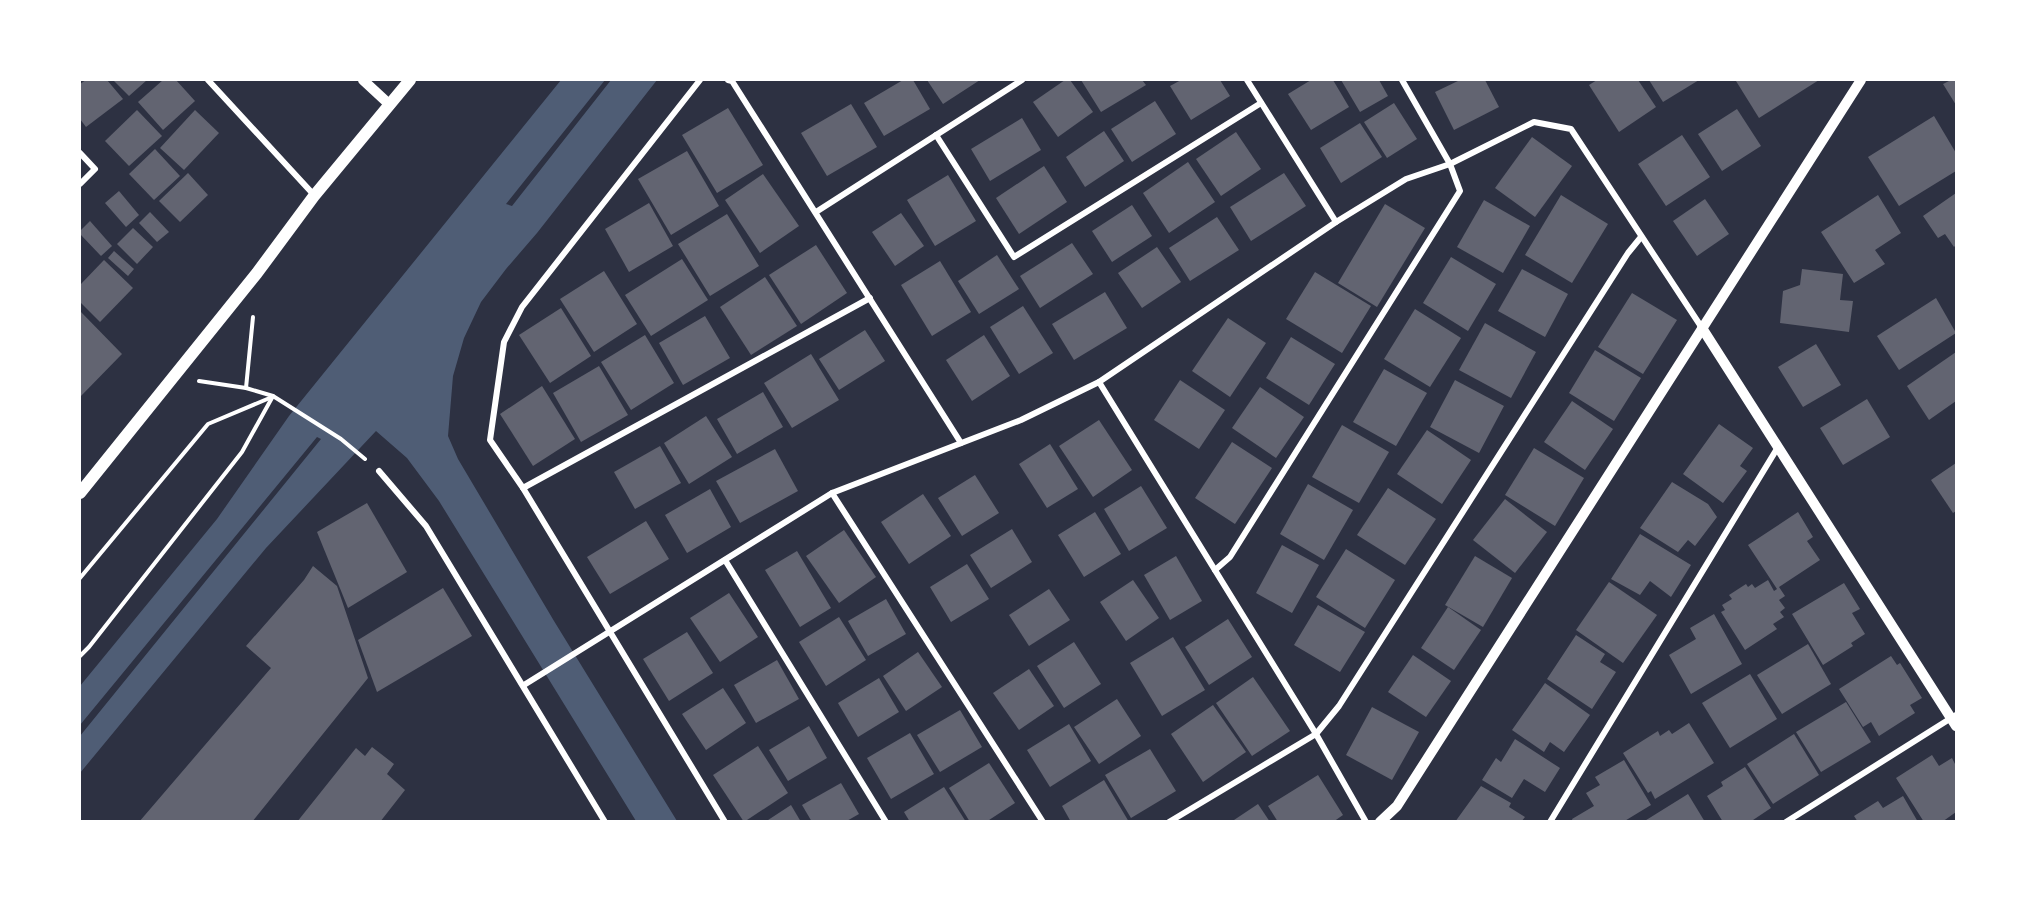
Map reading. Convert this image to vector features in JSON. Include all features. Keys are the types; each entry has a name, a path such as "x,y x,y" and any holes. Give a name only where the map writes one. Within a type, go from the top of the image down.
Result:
{"main road":[{"path":"80,493 171,377 257,273 314,196 410,80"}],"street":[{"path":"208,80 314,196"},
{"path":"363,80 390,105"},
{"path":"700,80 522,307 504,342 490,440 523,488 725,822"},
{"path":"728,80 732,81 961,443"},
{"path":"816,212 1022,80"},
{"path":"1247,80 1335,222"},
{"path":"1215,570 1230,557 1460,191 1450,164 1402,80"},
{"path":"1380,822 1397,806 1861,80"},
{"path":"936,135 1014,257 1262,103"},
{"path":"524,685 832,494 1021,420 1099,382 1335,222 1406,179 1450,164 1534,122 1570,129 1702,327 1955,720 1786,822"},
{"path":"80,153 95,169 80,184"},
{"path":"1169,822 1316,734 1339,706 1628,253 1641,237"},
{"path":"523,488 870,298"},
{"path":"1099,382 1316,734 1366,822"},
{"path":"1550,822 1778,447"},
{"path":"379,471 426,526 605,822"},
{"path":"832,494 1043,822"},
{"path":"725,560 886,822"}],"path":[{"path":"246,388 257,273"},
{"path":"171,377 246,388 273,396 341,439 379,471"},
{"path":"80,578 208,424 273,396"},
{"path":"80,656 242,452 273,396"}],"water":[{"path":"561,80 605,80 506,204 512,206 611,80 657,80 481,302 464,338 453,376 448,436 458,459 554,621 677,821 636,821 439,501 407,458 376,431 266,548 80,773 80,736 321,439 317,437 80,725 80,686 217,519 289,416"}],"building":[{"path":"86,80 107,80 123,99 86,127 80,119 80,84"},
{"path":"113,80 147,80 129,96"},
{"path":"163,80 176,80 195,101 163,130 138,102"},
{"path":"903,80 913,80 930,109 884,136 864,103"},
{"path":"927,80 980,80 943,104"},
{"path":"1065,80 1070,80 1093,112 1058,137 1033,102"},
{"path":"1081,80 1142,80 1146,85 1101,112"},
{"path":"1181,80 1220,80 1230,96 1191,120 1170,86"},
{"path":"1311,80 1333,80 1349,107 1311,130 1288,94"},
{"path":"1341,80 1379,80 1388,96 1360,112"},
{"path":"1460,80 1485,80 1499,107 1454,130 1435,92"},
{"path":"1597,80 1638,80 1656,107 1619,132 1589,85"},
{"path":"1649,80 1699,80 1663,102"},
{"path":"1819,80 1759,118 1736,81"},
{"path":"1956,80 1956,105 1943,84"},
{"path":"1155,101 1176,134 1132,162 1111,129"},
{"path":"1394,103 1417,139 1387,158 1364,122"},
{"path":"851,104 877,147 827,176 801,133"},
{"path":"728,108 763,165 717,193 682,135"},
{"path":"1737,109 1761,146 1722,171 1698,134"},
{"path":"137,110 162,136 129,166 105,141"},
{"path":"195,110 219,133 184,170 160,148"},
{"path":"1934,116 1956,153 1956,171 1899,206 1868,157"},
{"path":"1022,118 1041,150 990,181 971,149"},
{"path":"1360,123 1382,157 1341,183 1320,148"},
{"path":"1104,131 1124,161 1085,187 1066,157"},
{"path":"1236,132 1261,169 1221,196 1196,159"},
{"path":"1682,135 1710,177 1666,206 1638,164"},
{"path":"1532,137 1572,166 1535,217 1495,188"},
{"path":"155,149 180,176 154,200 129,174"},
{"path":"687,151 719,206 671,235 638,179"},
{"path":"1188,162 1215,202 1169,233 1143,193"},
{"path":"1044,166 1067,202 1019,234 996,198"},
{"path":"188,173 208,195 180,222 159,201"},
{"path":"1284,173 1306,206 1251,241 1230,207"},
{"path":"763,174 799,226 760,253 725,200"},
{"path":"948,175 976,221 935,246 907,200"},
{"path":"119,191 139,215 126,227 105,203"},
{"path":"1956,193 1956,245 1954,247 1945,234 1938,238 1923,216"},
{"path":"1561,195 1608,224 1572,283 1525,255"},
{"path":"1878,195 1901,233 1875,250 1885,264 1854,283 1821,232"},
{"path":"1705,199 1729,234 1697,256 1673,221"},
{"path":"1484,200 1530,226 1503,273 1457,247"},
{"path":"649,203 673,246 629,272 605,229"},
{"path":"1385,204 1425,228 1377,307 1338,283"},
{"path":"1132,205 1152,236 1112,262 1092,231"},
{"path":"150,212 169,232 157,242 139,223"},
{"path":"901,213 924,246 895,266 872,232"},
{"path":"727,214 759,266 710,296 678,244"},
{"path":"1217,217 1239,250 1190,281 1169,248"},
{"path":"90,221 112,246 101,256 80,234 80,231"},
{"path":"133,228 153,247 137,264 117,244"},
{"path":"1072,243 1093,274 1040,308 1020,276"},
{"path":"816,245 847,293 801,324 769,275"},
{"path":"1157,247 1181,282 1142,308 1118,273"},
{"path":"114,251 134,269 128,276 108,258"},
{"path":"997,255 1019,289 979,314 958,281"},
{"path":"1451,257 1496,284 1468,331 1423,303"},
{"path":"682,259 708,300 651,336 625,295"},
{"path":"104,260 133,288 100,322 80,302 80,285"},
{"path":"940,261 971,312 932,336 901,285"},
{"path":"1522,269 1568,294 1545,337 1498,311"},
{"path":"1802,269 1843,274 1840,300 1853,301 1849,332 1780,323 1783,291 1800,285"},
{"path":"604,271 637,324 594,352 560,299"},
{"path":"1315,272 1371,306 1342,353 1286,319"},
{"path":"765,277 797,326 751,355 720,307"},
{"path":"1105,292 1127,328 1074,360 1052,324"},
{"path":"1632,293 1677,320 1643,374 1598,347"},
{"path":"1936,298 1956,333 1899,370 1877,336"},
{"path":"1023,306 1053,353 1019,374 990,327"},
{"path":"561,308 591,356 550,383 519,335"},
{"path":"1415,309 1461,338 1430,387 1384,359"},
{"path":"80,311 122,354 80,397"},
{"path":"705,316 730,358 683,385 659,343"},
{"path":"1228,318 1266,343 1230,397 1192,371"},
{"path":"1485,323 1536,352 1511,398 1459,370"},
{"path":"865,330 885,361 839,390 819,359"},
{"path":"645,335 674,383 631,410 601,362"},
{"path":"984,335 1010,376 972,401 946,360"},
{"path":"1291,337 1335,364 1309,405 1266,378"},
{"path":"1816,344 1841,385 1803,407 1778,367"},
{"path":"1595,350 1641,378 1614,421 1569,393"},
{"path":"1956,352 1956,401 1929,420 1907,386"},
{"path":"811,354 839,400 792,428 764,383"},
{"path":"599,366 628,415 581,442 553,393"},
{"path":"1384,369 1427,393 1396,446 1353,422"},
{"path":"1180,380 1225,410 1199,449 1154,420"},
{"path":"1455,380 1504,406 1479,453 1430,427"},
{"path":"542,386 575,439 533,466 500,414"},
{"path":"1260,387 1304,417 1276,458 1232,428"},
{"path":"763,392 783,427 737,454 717,419"},
{"path":"1867,399 1890,437 1843,465 1820,428"},
{"path":"1572,401 1613,429 1585,470 1544,442"},
{"path":"706,416 732,457 689,484 664,443"},
{"path":"1099,420 1132,470 1093,497 1059,446"},
{"path":"1719,424 1753,448 1740,466 1747,471 1723,503 1683,474"},
{"path":"1342,425 1389,452 1359,503 1312,477"},
{"path":"1427,430 1471,460 1442,504 1397,474"},
{"path":"1232,442 1272,468 1235,524 1195,498"},
{"path":"1050,444 1078,489 1047,508 1019,464"},
{"path":"660,446 681,483 635,509 614,472"},
{"path":"1534,448 1584,478 1555,526 1505,495"},
{"path":"775,449 798,491 740,523 716,481"},
{"path":"1956,463 1956,511 1953,513 1931,480"},
{"path":"975,475 999,513 962,536 938,498"},
{"path":"1672,482 1708,504 1717,517 1695,546 1688,540 1678,552 1640,528"},
{"path":"1308,484 1353,510 1324,560 1280,534"},
{"path":"1141,486 1167,528 1129,551 1104,509"},
{"path":"1388,488 1436,519 1405,565 1357,535"},
{"path":"710,489 731,527 687,553 665,515"},
{"path":"923,494 951,536 909,564 881,522"},
{"path":"1505,499 1547,532 1515,573 1473,540"},
{"path":"367,503 407,572 348,608 317,532"},
{"path":"1095,512 1121,554 1084,577 1058,535"},
{"path":"1798,512 1813,537 1807,541 1820,560 1779,587 1785,596 1779,600 1785,608 1780,612 1784,617 1773,624 1777,629 1745,650 1721,612 1725,610 1722,605 1732,599 1729,595 1746,584 1748,587 1752,584 1755,588 1768,580 1774,591 1777,589 1748,545"},
{"path":"646,521 669,559 610,594 587,557"},
{"path":"1012,529 1032,562 991,588 970,555"},
{"path":"844,530 876,577 839,603 806,556"},
{"path":"1640,534 1691,565 1671,597 1650,581 1640,595 1611,579"},
{"path":"1282,545 1319,565 1292,613 1256,593"},
{"path":"1346,549 1395,580 1365,628 1316,597"},
{"path":"797,551 831,608 800,627 765,570"},
{"path":"1176,556 1202,601 1170,620 1144,575"},
{"path":"1475,556 1512,578 1483,627 1445,605"},
{"path":"967,564 989,599 951,622 930,587"},
{"path":"313,566 337,586 368,678 252,822 139,822 271,668 246,646 304,580"},
{"path":"1133,580 1159,618 1126,641 1100,602"},
{"path":"1609,582 1657,615 1623,663 1576,630"},
{"path":"1844,583 1860,609 1852,613 1865,634 1851,643 1853,646 1823,665 1792,614"},
{"path":"443,588 472,636 377,692 358,640"},
{"path":"1049,589 1070,620 1029,646 1009,615"},
{"path":"729,593 758,637 720,662 690,618"},
{"path":"886,599 906,634 868,656 848,621"},
{"path":"1318,605 1365,632 1340,672 1294,645"},
{"path":"1448,607 1481,630 1454,670 1421,648"},
{"path":"1714,614 1742,664 1691,694 1669,655 1696,639 1690,628"},
{"path":"839,617 866,660 826,686 799,642"},
{"path":"1228,619 1252,657 1209,685 1185,647"},
{"path":"687,632 713,673 669,701 643,659"},
{"path":"1576,635 1605,654 1600,662 1616,672 1592,709 1547,679"},
{"path":"1173,637 1205,690 1162,716 1130,663"},
{"path":"1074,642 1101,684 1064,708 1037,666"},
{"path":"1808,644 1831,684 1782,714 1757,675"},
{"path":"918,652 942,687 906,711 883,676"},
{"path":"1413,655 1451,681 1426,717 1388,692"},
{"path":"1891,656 1897,665 1900,663 1922,698 1910,705 1915,713 1879,736 1871,722 1863,727 1839,689"},
{"path":"777,660 799,699 756,723 734,685"},
{"path":"1029,669 1054,706 1019,730 993,693"},
{"path":"1750,674 1777,719 1730,748 1702,703"},
{"path":"1253,677 1290,731 1252,756 1216,703"},
{"path":"879,678 899,712 858,737 838,703"},
{"path":"1545,683 1590,715 1564,752 1550,742 1544,752 1512,730"},
{"path":"723,688 746,723 706,750 682,714"},
{"path":"1117,699 1141,736 1099,764 1074,727"},
{"path":"1846,702 1871,742 1821,772 1796,732"},
{"path":"1213,705 1246,752 1203,782 1171,734"},
{"path":"1372,707 1419,732 1392,780 1346,755"},
{"path":"960,710 982,747 940,772 917,735"},
{"path":"1689,723 1714,763 1655,799 1651,791 1648,793 1623,753 1658,731 1660,736 1669,730 1672,734"},
{"path":"1069,724 1091,761 1050,787 1027,750"},
{"path":"809,726 827,758 788,781 769,750"},
{"path":"910,733 934,774 891,799 867,758"},
{"path":"1794,734 1819,775 1773,804 1747,764"},
{"path":"1515,739 1560,768 1545,792 1524,779 1512,798 1482,780 1496,758 1501,762"},
{"path":"758,746 788,793 744,822 713,775"},
{"path":"372,747 394,764 387,774 405,790 380,822 297,822 356,748 365,756"},
{"path":"1150,749 1176,791 1131,818 1105,775"},
{"path":"1932,755 1939,766 1952,758 1956,766 1956,812 1942,822 1924,822 1896,778"},
{"path":"1624,760 1651,805 1623,822 1573,822 1572,819 1594,806 1586,793 1600,785 1595,777"},
{"path":"989,763 1015,803 986,822 970,822 949,788"},
{"path":"1745,767 1771,808 1750,822 1723,822 1707,796 1723,786 1721,782"},
{"path":"1318,775 1343,815 1333,822 1278,822 1268,806"},
{"path":"1104,780 1129,822 1071,822 1062,806"},
{"path":"841,783 859,814 845,822 812,822 802,805"},
{"path":"1481,786 1511,803 1509,807 1525,817 1521,822 1455,822"},
{"path":"944,787 966,822 910,822 904,812"},
{"path":"1688,794 1705,822 1643,822"},
{"path":"1903,796 1918,822 1858,822 1854,816 1878,801 1883,808"},
{"path":"1258,804 1270,822 1231,822"},
{"path":"791,805 801,822 765,822"}]}
